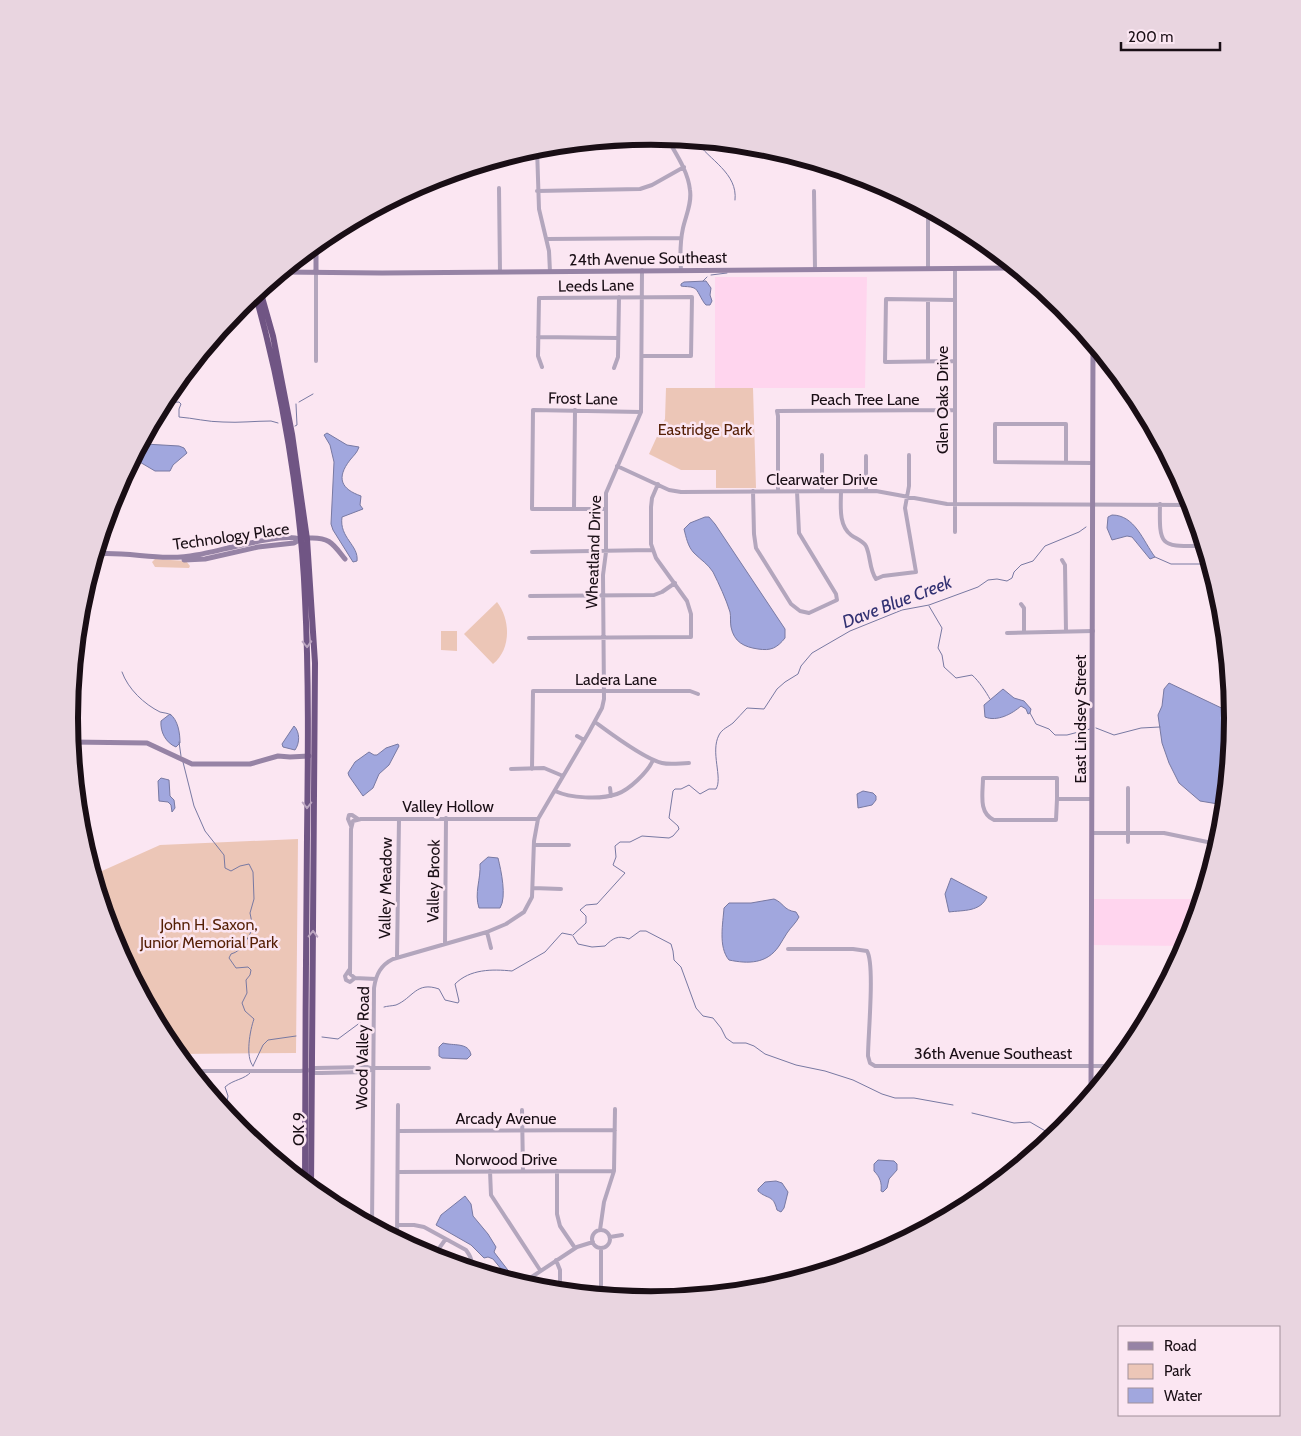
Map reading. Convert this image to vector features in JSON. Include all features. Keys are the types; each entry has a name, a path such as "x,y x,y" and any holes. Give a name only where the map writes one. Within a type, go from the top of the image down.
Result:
{"highway":[{"name":"OK 9","path":"262,297 273,336 292,434 302,539 311,756 309,1070 311,1179"},
{"name":"OK 9","path":"257,302 286,433 302,539"},
{"name":"OK 9","path":"305,1175 309,1070"}],"street":[{"path":"671,146 684,167 689,183 690,196 682,238 681,270"},
{"path":"537,156 539,209 547,239 550,272"},
{"path":"537,191 640,189 652,185 684,167"},
{"path":"499,188 500,272"},
{"path":"814,191 815,269"},
{"path":"928,217 928,268"},
{"path":"547,239 682,238"},
{"path":"316,253 316,361"},
{"name":"Glen Oaks Drive","path":"955,268 955,532"},
{"name":"24th Avenue Southeast","path":"291,272 1005,268"},
{"name":"Wheatland Drive","path":"604,691 603,575 606,552 607,489 641,412 642,270"},
{"path":"614,368 618,357 618,297"},
{"name":"Leeds Lane","path":"542,367 538,356 539,298 692,297 691,356 642,356"},
{"path":"954,361 885,362 886,299 955,300"},
{"path":"928,300 928,361"},
{"path":"538,338 618,338"},
{"name":"East Lindsey Street","path":"1091,1084 1093,354"},
{"name":"Frost Lane","path":"574,509 532,509 533,410 641,412"},
{"path":"575,410 574,509 606,509"},
{"name":"Peach Tree Lane","path":"778,491 777,411 954,410"},
{"path":"1066,462 1066,424 995,424 995,462 1092,463"},
{"path":"822,455 822,491"},
{"path":"841,491 842,523 849,534 865,545 872,573 876,580 883,576 916,572 905,508 910,482 909,455"},
{"path":"866,456 866,490"},
{"name":"Clearwater Drive","path":"617,466 673,491 681,492 866,490 941,504 1182,505"},
{"path":"529,638 691,637 689,605 652,550 651,502 658,484"},
{"path":"753,491 756,548 791,604 800,612 809,613 837,600 836,594 798,533 797,491"},
{"path":"1160,504 1159,530 1165,541 1174,546 1197,546"},
{"name":"Technology Place","path":"102,554 122,553 166,557 195,556 258,541 293,537 302,539 317,538 329,541 337,547 345,559"},
{"path":"532,552 652,550"},
{"path":"1062,560 1065,565 1066,632"},
{"path":"530,596 654,595 662,592 674,583"},
{"path":"1021,604 1024,608 1024,632"},
{"path":"1007,633 1093,631"},
{"name":"Ladera Lane","path":"532,769 533,691 690,691 698,694"},
{"name":"Wood Valley Road","path":"372,1218 373,1069 376,979 382,966 397,957 487,932 506,924 524,912 532,897 534,845 538,820 595,722 602,708 604,691"},
{"path":"595,722 618,739 653,760 662,763 689,763"},
{"path":"577,736 584,740"},
{"path":"79,742 147,743 192,764 250,764 278,756 311,756"},
{"path":"555,791 580,797 611,796 624,791 651,766 653,760"},
{"path":"510,769 550,770 563,776"},
{"path":"983,778 1057,778 1058,799 1056,820 994,820 989,817 983,806 983,778"},
{"path":"610,788 611,796"},
{"path":"1128,788 1128,842"},
{"path":"1058,799 1092,799"},
{"name":"Valley Hollow","path":"376,979 356,978 350,975 349,970 353,821 358,819 399,818 538,820"},
{"name":"Valley Meadow","path":"397,957 399,818"},
{"name":"Valley Brook","path":"445,944 446,818"},
{"path":"1092,833 1177,835 1209,842"},
{"path":"1176,840 1177,835"},
{"path":"534,845 568,845"},
{"path":"533,888 561,889"},
{"path":"487,932 491,948"},
{"name":"36th Avenue Southeast","path":"788,950 853,949 867,951 870,958 868,1056 872,1064 882,1066 1106,1066"},
{"path":"199,1071 309,1070 315,1068 367,1067 373,1069 429,1068"},
{"path":"397,1232 398,1104"},
{"path":"600,1230 604,1202 614,1170 615,1109"},
{"path":"522,1110 522,1171"},
{"name":"Arcady Avenue","path":"398,1131 615,1130"},
{"name":"Norwood Drive","path":"398,1172 614,1170"},
{"path":"490,1171 491,1195 540,1270"},
{"path":"557,1171 557,1214 560,1226 575,1248"},
{"path":"507,1218 513,1214"},
{"path":"397,1225 414,1225 424,1228 466,1250 471,1257 472,1263"},
{"path":"601,1248 593,1242 594,1234 600,1230 606,1231 610,1237"},
{"path":"610,1237 622,1235"},
{"path":"601,1248 606,1246 610,1237"},
{"path":"440,1247 445,1240"},
{"path":"529,1278 575,1248 593,1242"},
{"path":"600,1289 601,1248"},
{"path":"556,1260 560,1270 560,1283"}],"shaded area":[{"path":"715,277 867,277 865,388 715,388"},
{"path":"1092,899 1194,899 1176,946 1092,945"}],"green space":[{"name":"Eastridge Park","path":"666,388 753,388 756,488 716,488 716,470 681,470 649,454 665,419"},
{"path":"155,559 186,561 190,566 189,568 155,567 152,562"},
{"path":"497,602 505,617 507,634 503,651 493,664 464,634"},
{"path":"441,631 457,631 457,651 441,650"},
{"name":"John H. Saxon, Junior Memorial Park","path":"298,839 296,1053 187,1054 174,1036 154,1004 121,937 99,872 160,845"}],"water":[{"path":"706,281 711,288 710,295 712,301 710,305 706,305 695,289 681,286 684,282"},
{"path":"327,433 347,445 359,447 346,466 342,477 345,486 349,490 361,496 360,505 363,509 342,517 343,530 357,555 357,561 353,562 331,524 334,462 330,445 324,435"},
{"path":"147,444 184,448 187,453 173,465 170,471 155,471 139,461"},
{"path":"1112,515 1127,519 1133,524 1155,557 1150,559 1132,537 1127,536 1112,540 1107,528 1108,517"},
{"path":"709,517 715,524 785,629 785,638 776,646 767,650 753,648 740,643 732,632 730,612 718,581 711,569 692,551 687,542 684,529 690,523"},
{"path":"1169,683 1224,709 1222,755 1217,804 1200,801 1179,783 1169,763 1162,743 1158,715 1162,706 1164,689"},
{"path":"1003,689 1014,698 1024,701 1031,709 1030,713 1028,714 1026,709 1021,706 999,718 985,717 984,705"},
{"path":"170,714 177,723 179,731 180,743 176,747 164,737 162,729 161,721"},
{"path":"294,726 299,738 295,750 283,747 282,744"},
{"path":"398,744 399,746 389,765 379,774 373,788 363,796 348,773 355,762 369,752 377,755 386,748"},
{"path":"161,778 169,780 170,796 174,800 175,808 172,812 171,805 168,802 159,801 158,781"},
{"path":"863,791 873,793 876,796 876,800 872,805 858,808 857,794"},
{"path":"488,857 498,858 503,891 500,908 479,908 477,891 480,864"},
{"path":"951,878 987,897 984,902 976,908 949,912 945,894"},
{"path":"774,899 788,910 796,912 799,917 779,946 769,956 757,961 729,960 722,942 724,908 729,903 751,903"},
{"path":"443,1043 464,1046 470,1051 471,1055 467,1059 442,1058 439,1056 439,1047"},
{"path":"878,1160 894,1161 897,1164 897,1170 889,1179 887,1188 883,1192 881,1191 879,1178 874,1171 874,1164"},
{"path":"776,1181 782,1183 788,1192 784,1208 781,1212 777,1210 772,1199 758,1191 765,1182"},
{"path":"465,1196 471,1204 473,1216 496,1247 494,1252 510,1273 503,1271 493,1259 484,1258 471,1245 436,1225 441,1215"}],"waterway":[{"path":"702,147 727,174 735,190 735,200"},
{"path":"711,275 727,273"},
{"path":"703,281 707,277"},
{"path":"299,402 313,394"},
{"path":"172,402 179,402 181,404 179,417 217,422 271,421 278,423"},
{"path":"295,426 297,425 296,404"},
{"name":"Dave Blue Creek","path":"573,935 586,923 586,916 580,910 586,905 597,904 625,873 613,865 616,857 615,846 620,842 630,842 642,836 669,838 673,836 679,829 669,818 673,791 689,785 700,794 709,789 716,789 718,784 716,749 720,733 747,708 764,709 777,689 798,674 801,666 812,653 850,631 902,610 929,605 978,587 988,580 1007,581 1012,578 1014,572 1021,565 1033,561 1045,546 1079,532 1086,527"},
{"name":"Dave Blue Creek","path":"1155,557 1171,564 1202,564"},
{"path":"929,606 942,628 938,648 942,655 944,667 956,678 972,675 980,683 990,699"},
{"path":"122,672 132,690 148,705 160,712 171,715"},
{"path":"1030,713 1036,724 1049,729 1055,735 1067,735 1090,729"},
{"path":"1096,728 1114,735 1141,728 1160,727"},
{"path":"179,742 181,756"},
{"path":"183,762 194,806 205,831 224,855 225,868 231,871 249,864 253,872 254,899 250,913 253,928 242,947 231,954 229,958 236,968 248,967 251,970 246,980 247,993 242,1003 245,1011 254,1019 249,1050 253,1066"},
{"path":"573,936 578,944 592,947 605,946 613,939 619,937 629,939 640,931 646,931 671,944 674,960 681,967 696,1008 703,1016 713,1018 726,1038 733,1043 746,1043 765,1054 796,1065 825,1071 853,1080 895,1098 914,1098 953,1105"},
{"name":"Dave Blue Creek","path":"384,1007 396,1005 415,991 425,987 439,989 445,1000 458,1003 455,984 467,975 482,971 512,971 545,952 562,933 572,935"},
{"name":"Dave Blue Creek","path":"322,1037 338,1039 361,1022"},
{"name":"Dave Blue Creek","path":"253,1066 263,1045 268,1040 296,1036"},
{"name":"Dave Blue Creek","path":"227,1103 228,1096 225,1087 251,1072"},
{"path":"972,1113 1014,1123 1030,1122 1047,1132"}]}
